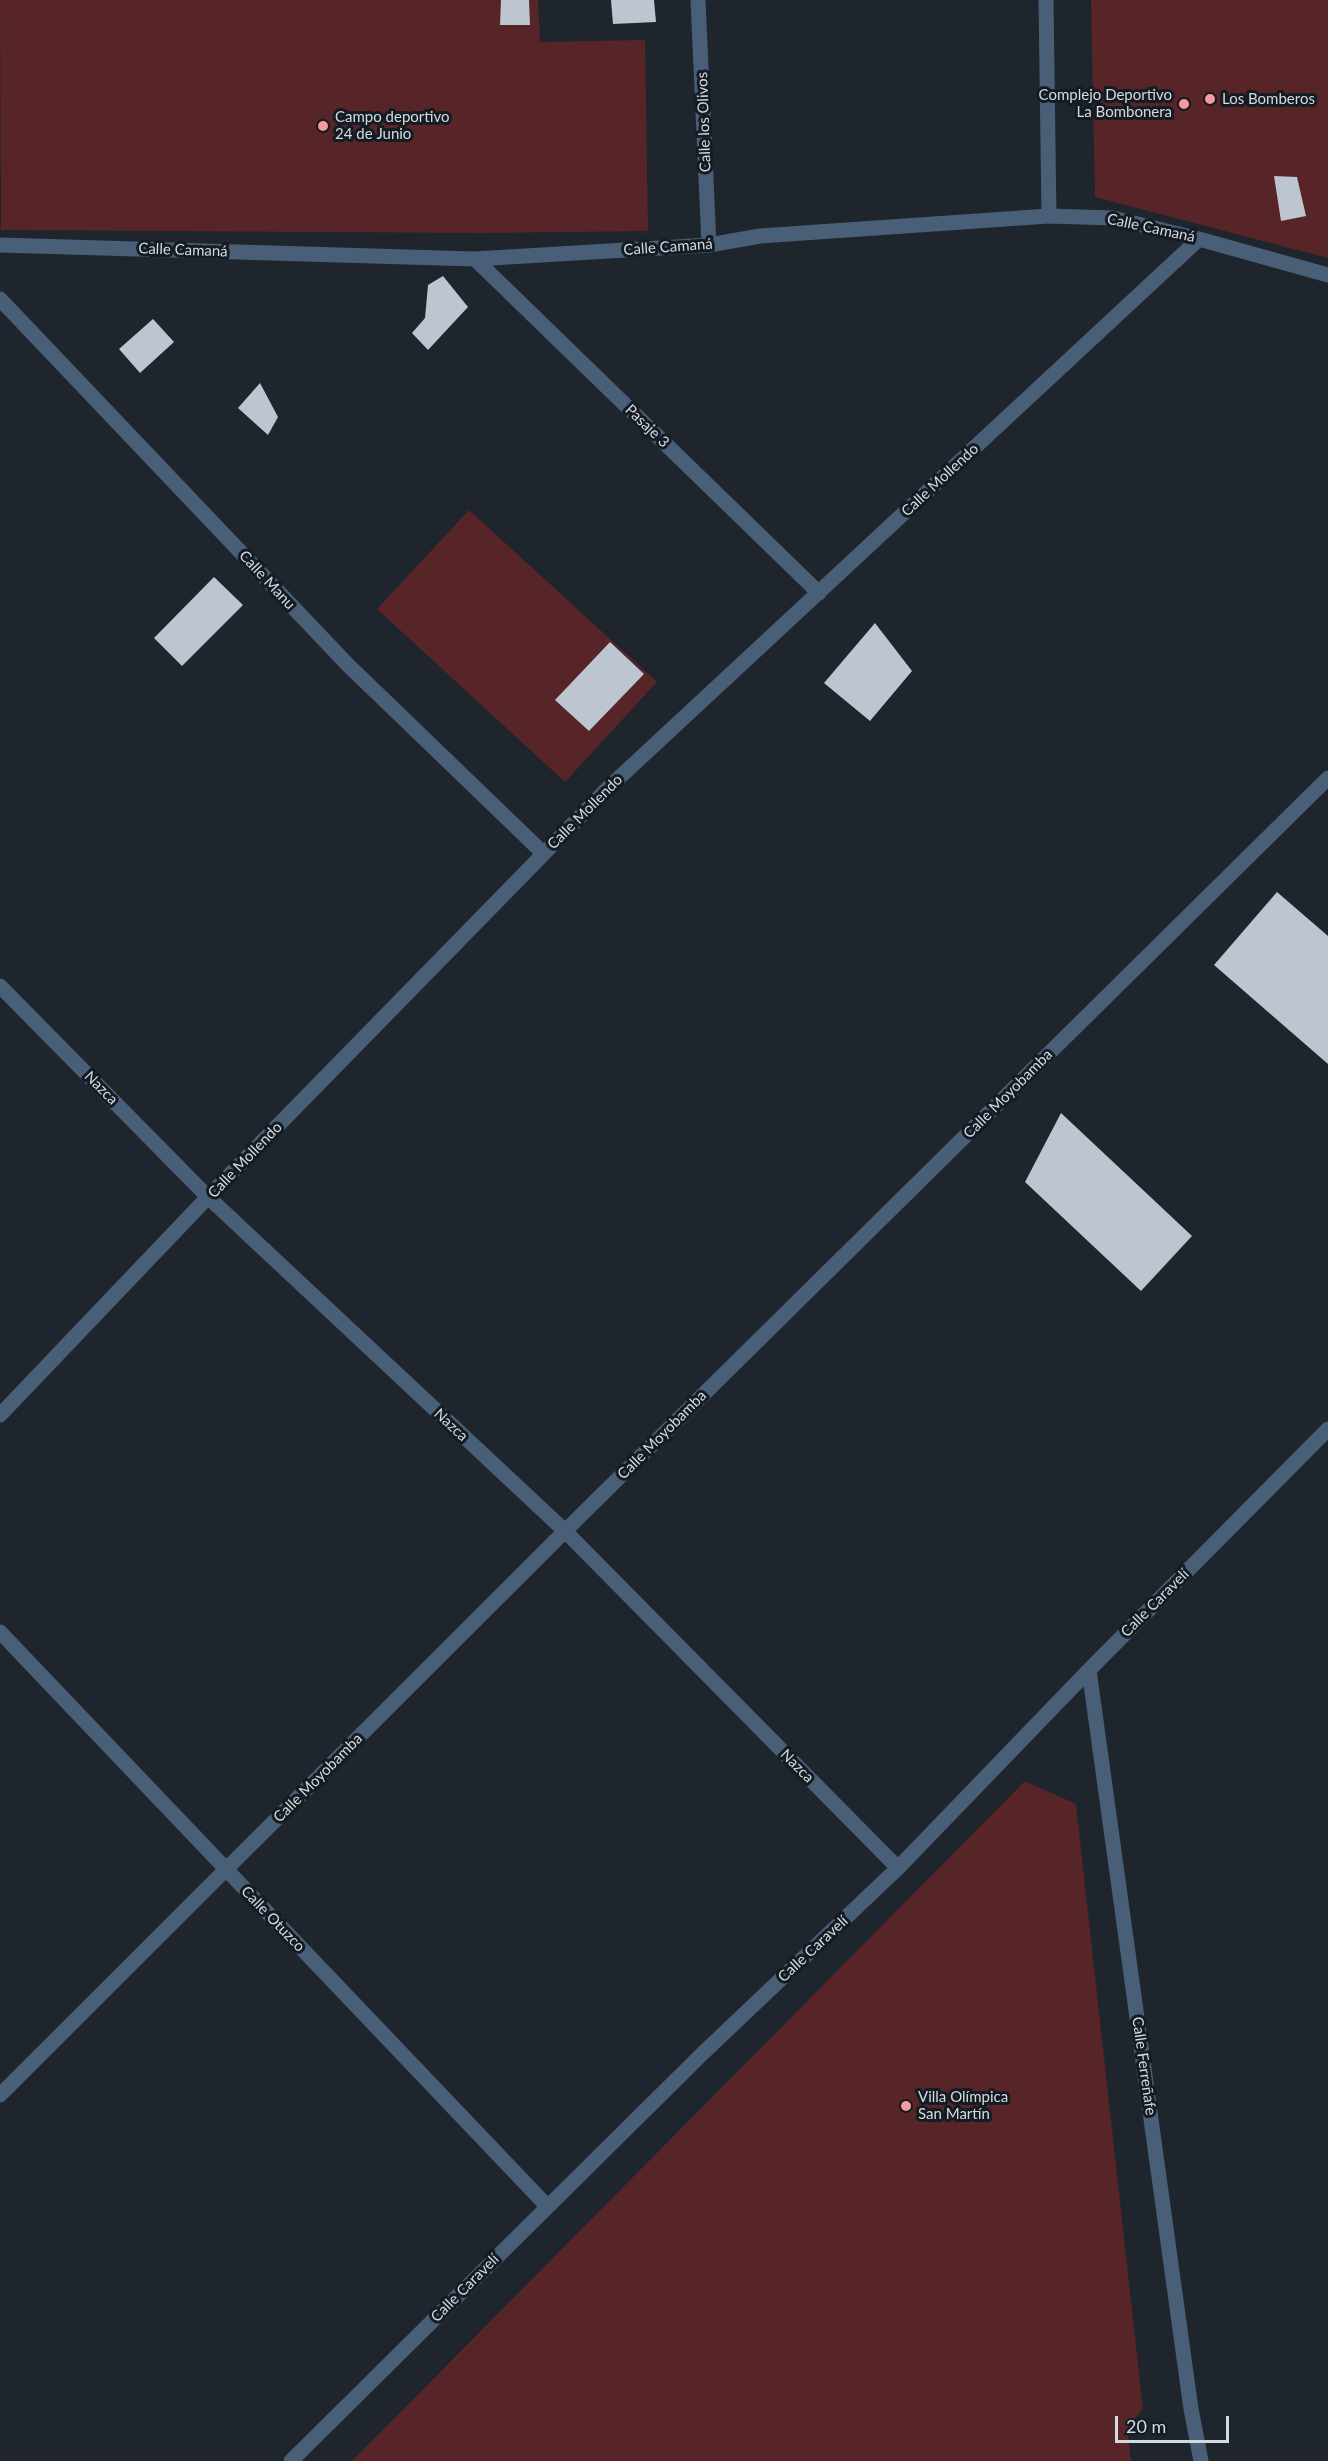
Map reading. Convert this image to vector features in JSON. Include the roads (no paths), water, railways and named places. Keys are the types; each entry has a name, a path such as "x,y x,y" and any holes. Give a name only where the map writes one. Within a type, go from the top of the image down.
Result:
{"street":[{"name":"Calle los Olivos","path":"698,0 709,245"},
{"path":"1046,0 1049,216"},
{"name":"Calle Camaná","path":"0,245 475,259 709,245 760,236 1049,216 1113,218 1328,275"},
{"name":"Calle Mollendo","path":"0,1415 208,1197 607,789 1199,239"},
{"name":"Pasaje 3","path":"475,259 819,593"},
{"name":"Calle Manu","path":"0,299 348,665 543,853"},
{"name":"Calle Moyobamba","path":"0,2095 565,1531 1328,778"},
{"name":"Nazca","path":"0,986 208,1197 565,1531 898,1868"},
{"name":"Calle Caravelí","path":"291,2461 701,2055 898,1868 1089,1670 1328,1429"},
{"name":"Calle Otuzco","path":"0,1632 547,2206"},
{"name":"Calle Ferreñafe","path":"1089,1670 1191,2409 1201,2461"}],"place":[{"name":"Los Bomberos","path":"1210,99"},
{"name":"Complejo Deportivo La Bombonera","path":"1184,104"},
{"name":"Campo deportivo 24 de Junio","path":"323,126"},
{"name":"Villa Olímpica San Martín","path":"906,2106"}]}
